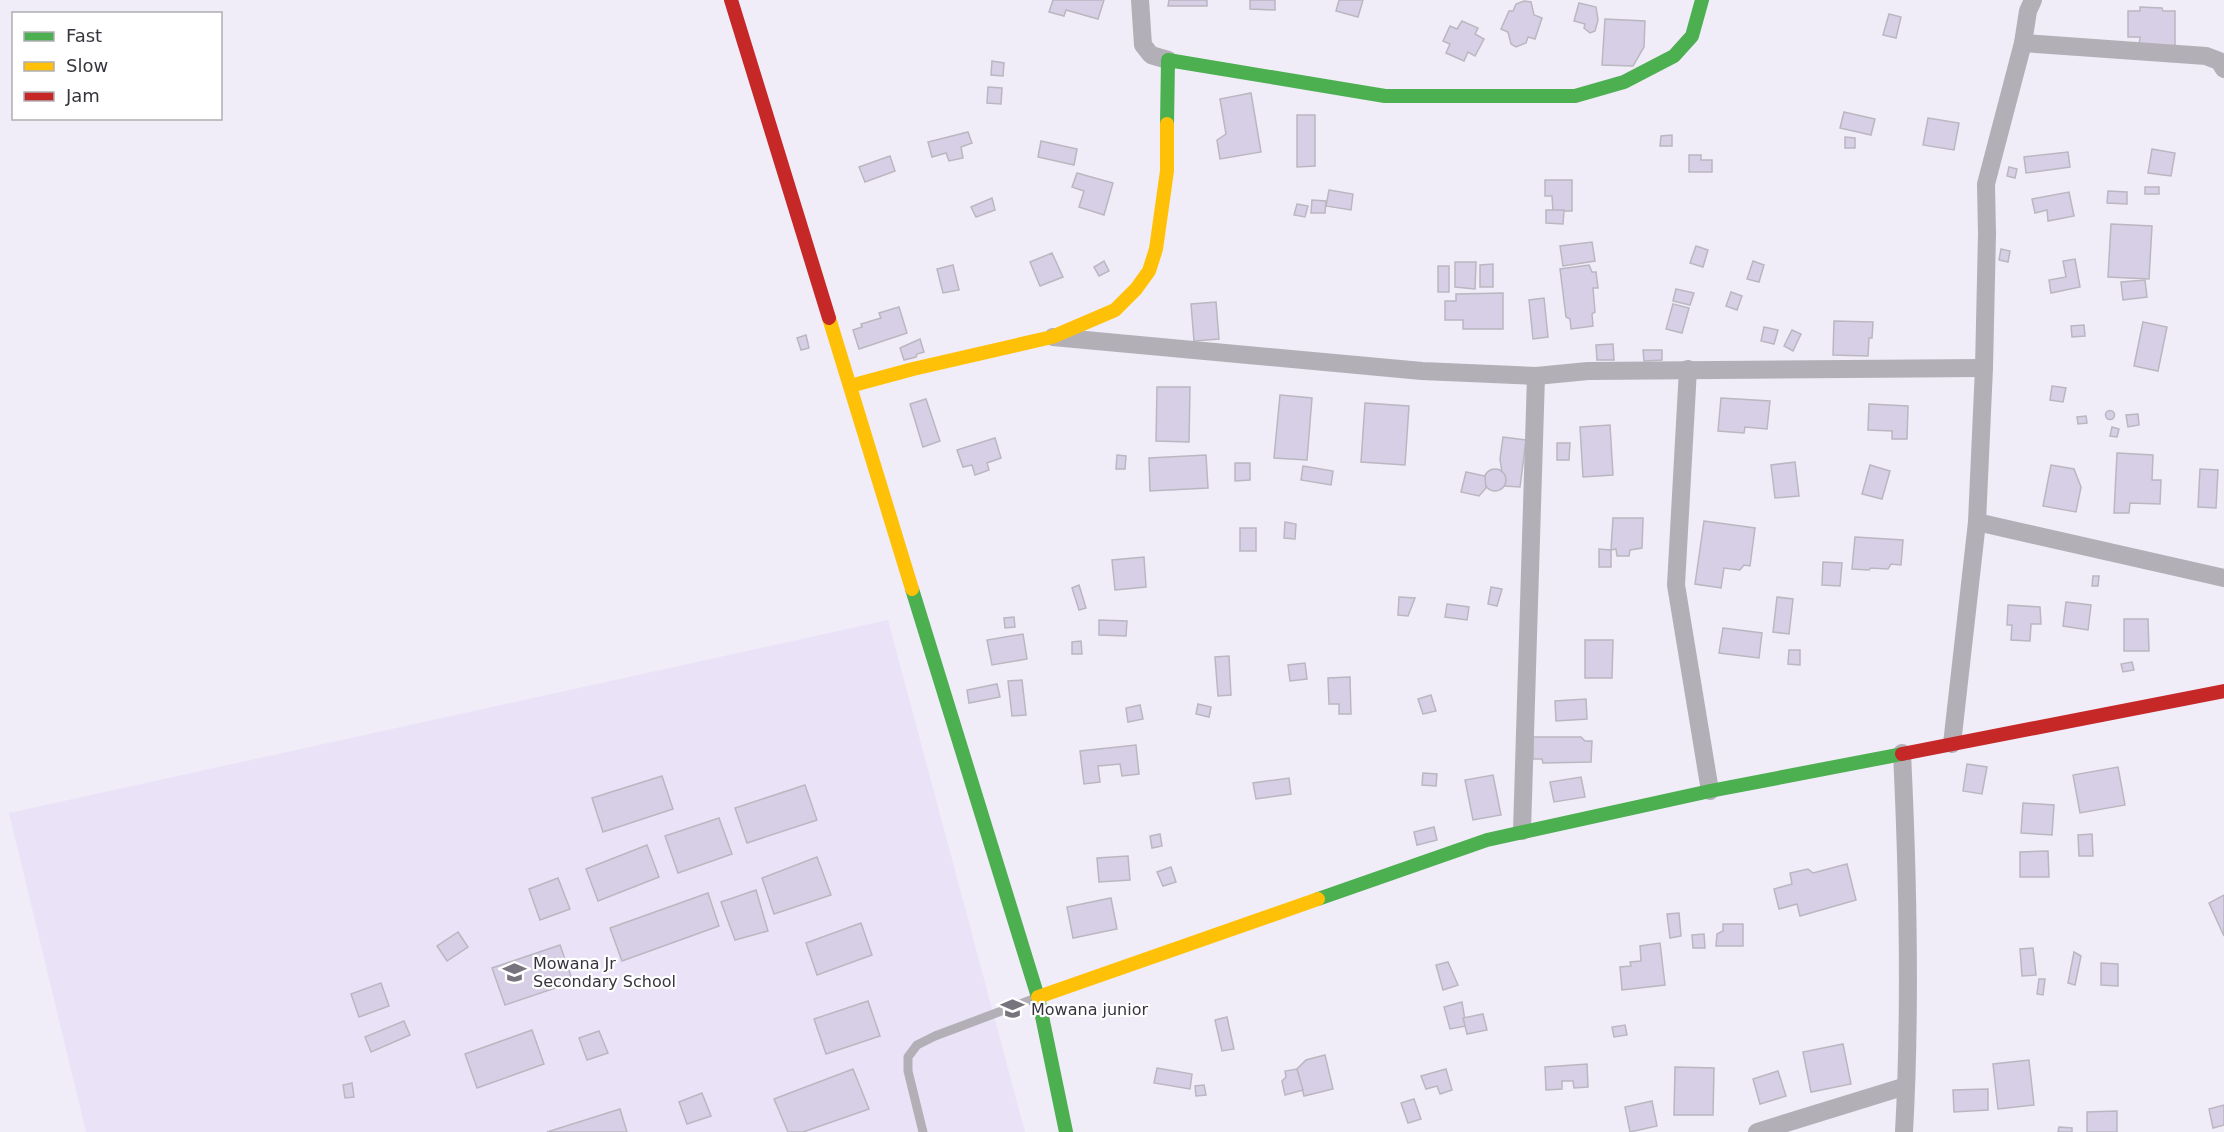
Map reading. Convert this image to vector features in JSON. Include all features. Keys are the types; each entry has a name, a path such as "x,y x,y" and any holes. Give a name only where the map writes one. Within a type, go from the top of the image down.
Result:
{"street":[{"path":"731,0 971,786 1038,997 1066,1132"},
{"path":"1140,0 1143,45 1151,56 1385,96 1575,96 1624,82 1674,56 1692,36 1702,0"},
{"path":"1952,744 1977,522 1984,368 1986,184 2023,43 2028,11 2033,0"},
{"path":"2023,43 2205,56 2219,61 2224,69"},
{"path":"850,386 1052,337 1115,310 1136,289 1149,271 1156,249 1167,171 1168,60"},
{"path":"1052,337 1422,371 1536,376 1588,371 1688,369 1984,368"},
{"path":"1688,369 1676,585 1710,791"},
{"path":"1522,831 1536,376"},
{"path":"1977,522 2224,578"},
{"path":"1038,997 1486,840 1710,791 2224,691"},
{"path":"1902,753 1907,848 1904,1132"},
{"path":"1757,1132 1906,1086"}],"lane":[{"path":"923,1132 908,1071 908,1057 917,1046 935,1036 1038,997"}],"shaded area":[{"name":"Mowana Jr Secondary School","path":"888,620 1025,1132 86,1132 9,813"}],"building":[{"path":"1053,0 1104,0 1098,19 1066,10 1064,16 1049,12"},
{"path":"1169,0 1207,0 1207,6 1168,6"},
{"path":"1250,0 1275,0 1275,10 1250,9"},
{"path":"1339,0 1363,0 1358,17 1336,11"},
{"path":"1524,1 1531,2 1534,15 1542,18 1535,39 1528,37 1526,43 1516,47 1511,44 1508,32 1501,29 1509,11 1513,11 1516,4"},
{"path":"1579,3 1596,7 1598,20 1595,31 1590,33 1584,28 1585,24 1574,21"},
{"path":"2140,7 2175,11 2175,46 2139,46 2140,37 2128,37 2128,11 2140,11"},
{"path":"1889,14 1901,17 1896,38 1883,35"},
{"path":"1605,19 1645,21 1644,47 1633,66 1602,65"},
{"path":"1462,21 1478,28 1475,34 1484,39 1475,56 1468,52 1464,61 1446,53 1450,44 1443,41 1450,26 1457,29"},
{"path":"992,61 1004,63 1003,76 991,75"},
{"path":"988,87 1002,88 1001,104 987,103"},
{"path":"1251,93 1261,152 1220,159 1217,140 1226,134 1220,99"},
{"path":"1844,112 1875,119 1871,135 1840,128"},
{"path":"1297,115 1315,115 1315,166 1297,167"},
{"path":"1928,118 1959,123 1954,150 1923,145"},
{"path":"968,132 972,143 961,147 963,158 949,161 946,153 932,157 928,142"},
{"path":"1672,135 1672,146 1660,146 1661,136"},
{"path":"1845,137 1855,138 1855,148 1845,148"},
{"path":"1041,141 1077,149 1074,165 1038,157"},
{"path":"2152,149 2175,153 2171,176 2148,173"},
{"path":"2068,152 2070,167 2026,173 2024,157"},
{"path":"1689,155 1701,155 1701,160 1712,160 1712,172 1689,172"},
{"path":"890,156 895,171 865,182 859,167"},
{"path":"2009,167 2017,169 2015,178 2007,176"},
{"path":"1077,173 1113,183 1104,215 1079,207 1084,191 1072,187"},
{"path":"1545,180 1572,180 1572,211 1553,211 1552,196 1545,196"},
{"path":"2145,187 2159,187 2159,194 2145,194"},
{"path":"1329,190 1353,194 1351,210 1326,206"},
{"path":"2108,191 2127,192 2127,204 2107,203"},
{"path":"2069,192 2074,216 2048,221 2047,210 2035,213 2032,199"},
{"path":"992,198 995,210 976,217 971,207"},
{"path":"1312,200 1326,201 1325,213 1311,213"},
{"path":"1297,204 1308,206 1305,217 1294,215"},
{"path":"1546,210 1564,210 1563,224 1546,223"},
{"path":"2111,224 2152,226 2149,279 2108,277"},
{"path":"1592,242 1595,261 1563,266 1560,246"},
{"path":"1696,246 1708,250 1703,267 1690,263"},
{"path":"2001,249 2010,251 2008,262 1999,260"},
{"path":"1052,253 1063,277 1040,286 1030,262"},
{"path":"2075,259 2080,287 2051,293 2049,280 2066,277 2063,261"},
{"path":"1104,261 1109,271 1099,276 1094,267"},
{"path":"1753,261 1764,265 1759,282 1747,279"},
{"path":"1455,262 1476,262 1475,289 1455,287"},
{"path":"1493,264 1493,287 1480,287 1480,265"},
{"path":"953,265 959,290 943,293 937,269"},
{"path":"1589,265 1592,272 1596,272 1598,288 1593,288 1595,312 1592,314 1593,326 1571,329 1570,319 1566,317 1560,269"},
{"path":"1438,266 1449,266 1449,292 1438,292"},
{"path":"2145,280 2147,297 2123,300 2121,282"},
{"path":"1676,289 1694,293 1690,305 1673,301"},
{"path":"1731,292 1742,296 1737,310 1726,306"},
{"path":"1503,293 1503,329 1463,329 1463,320 1445,320 1445,301 1456,301 1456,294"},
{"path":"1544,298 1548,337 1533,339 1529,300"},
{"path":"1216,302 1219,339 1194,341 1191,304"},
{"path":"1673,304 1689,308 1682,333 1666,329"},
{"path":"899,307 907,333 859,349 853,330 862,327 861,324 881,318 879,313"},
{"path":"1834,321 1873,322 1868,356 1833,355"},
{"path":"2143,322 2167,327 2158,371 2134,366"},
{"path":"2084,325 2085,336 2072,337 2071,326"},
{"path":"1764,327 1778,330 1774,344 1761,341"},
{"path":"1792,330 1801,334 1793,351 1784,346"},
{"path":"806,335 809,348 801,350 797,338"},
{"path":"920,339 924,352 904,360 900,348"},
{"path":"1613,344 1614,360 1597,360 1596,345"},
{"path":"1643,350 1662,350 1662,360 1644,361"},
{"path":"2052,386 2066,388 2063,402 2050,400"},
{"path":"1157,387 1190,387 1189,442 1156,441"},
{"path":"1280,395 1312,398 1307,460 1274,458"},
{"path":"1721,398 1770,401 1767,429 1745,427 1744,433 1718,431"},
{"path":"926,399 940,441 923,447 910,404"},
{"path":"1365,403 1409,406 1405,465 1361,462"},
{"path":"1869,404 1908,406 1907,439 1892,439 1892,431 1868,430"},
{"path":"2110,411 2114,415 2110,419 2106,415"},
{"path":"2138,414 2139,425 2128,427 2126,415"},
{"path":"2086,416 2087,423 2078,424 2077,417"},
{"path":"1610,425 1613,475 1583,477 1580,427"},
{"path":"2112,427 2119,429 2117,437 2110,436"},
{"path":"1503,437 1526,440 1520,487 1504,486 1500,459"},
{"path":"995,438 1001,458 987,463 989,470 975,475 972,465 963,467 957,450"},
{"path":"1557,443 1570,443 1569,460 1557,460"},
{"path":"2117,453 2153,455 2152,480 2161,480 2160,504 2130,503 2129,513 2114,513"},
{"path":"1117,455 1126,456 1125,469 1116,469"},
{"path":"1206,455 1208,488 1150,491 1149,458"},
{"path":"1795,462 1799,496 1775,498 1771,465"},
{"path":"1235,463 1250,463 1250,480 1235,481"},
{"path":"1870,465 1890,471 1882,499 1862,494"},
{"path":"2051,465 2074,469 2081,487 2076,512 2043,506"},
{"path":"1303,466 1333,471 1331,485 1301,480"},
{"path":"1495,469 1503,472 1506,480 1503,488 1495,491 1487,488 1484,480 1487,472"},
{"path":"2200,469 2218,470 2216,508 2198,507"},
{"path":"1466,472 1485,476 1486,488 1479,496 1461,492"},
{"path":"1613,518 1643,518 1642,548 1630,550 1629,556 1617,556 1616,549 1611,550"},
{"path":"1704,521 1755,528 1750,566 1744,565 1740,570 1724,568 1721,588 1695,584"},
{"path":"1285,522 1296,524 1295,539 1284,538"},
{"path":"1240,528 1256,528 1256,551 1240,551"},
{"path":"1855,537 1903,540 1901,565 1891,564 1888,569 1852,569"},
{"path":"1599,549 1611,550 1611,567 1599,567"},
{"path":"1144,557 1146,587 1115,590 1112,560"},
{"path":"1823,562 1842,563 1840,586 1822,585"},
{"path":"2093,576 2099,576 2098,586 2092,586"},
{"path":"1079,585 1086,608 1079,610 1072,588"},
{"path":"1491,587 1502,589 1497,606 1488,604"},
{"path":"1399,597 1415,598 1408,616 1398,615"},
{"path":"1777,597 1793,599 1789,634 1773,632"},
{"path":"2066,602 2091,605 2088,630 2063,626"},
{"path":"1447,604 1469,607 1467,620 1445,617"},
{"path":"2008,605 2040,607 2041,624 2031,624 2030,641 2011,640 2012,625 2007,625"},
{"path":"1014,617 1015,627 1005,628 1004,618"},
{"path":"2124,619 2148,619 2149,651 2124,651"},
{"path":"1099,620 1127,621 1126,636 1099,635"},
{"path":"1723,628 1762,633 1759,658 1719,653"},
{"path":"1023,634 1027,659 992,665 987,640"},
{"path":"1585,640 1613,640 1612,678 1585,678"},
{"path":"1081,641 1082,654 1072,654 1072,642"},
{"path":"1789,650 1800,650 1800,665 1788,664"},
{"path":"1229,656 1231,695 1218,696 1215,657"},
{"path":"2132,662 2134,670 2123,672 2121,664"},
{"path":"1305,663 1307,679 1290,681 1288,665"},
{"path":"1350,677 1351,714 1339,714 1339,704 1329,704 1328,678"},
{"path":"1022,680 1026,715 1012,716 1008,681"},
{"path":"997,684 1000,697 969,703 967,690"},
{"path":"1431,695 1436,711 1423,714 1418,699"},
{"path":"1586,699 1587,719 1556,721 1555,701"},
{"path":"1198,704 1211,707 1209,717 1196,714"},
{"path":"1140,705 1143,719 1128,722 1126,708"},
{"path":"1533,737 1581,737 1585,741 1592,741 1591,762 1543,763 1542,759 1533,759"},
{"path":"1136,745 1139,774 1122,776 1120,764 1098,766 1100,782 1084,784 1080,751"},
{"path":"1967,764 1987,767 1982,794 1963,791"},
{"path":"2118,767 2125,805 2080,813 2073,775"},
{"path":"1423,773 1437,774 1436,786 1422,785"},
{"path":"1493,775 1501,815 1473,820 1465,780"},
{"path":"662,776 673,809 603,832 592,798"},
{"path":"1581,777 1585,797 1554,802 1550,782"},
{"path":"1289,778 1291,794 1256,799 1253,783"},
{"path":"805,785 817,820 747,843 735,808"},
{"path":"2023,803 2054,805 2052,835 2021,833"},
{"path":"719,818 732,854 678,873 665,836"},
{"path":"1434,827 1437,840 1417,845 1414,832"},
{"path":"1160,834 1162,846 1152,848 1150,836"},
{"path":"2092,834 2093,856 2079,856 2078,835"},
{"path":"647,845 659,877 598,901 586,869"},
{"path":"2048,851 2049,877 2020,877 2020,852"},
{"path":"1128,856 1130,880 1099,882 1097,858"},
{"path":"817,857 831,895 774,914 762,878"},
{"path":"1847,864 1856,900 1800,916 1797,904 1779,909 1774,889 1792,884 1790,873 1808,869 1813,873"},
{"path":"1171,867 1176,882 1163,886 1157,872"},
{"path":"558,878 570,909 540,920 529,889"},
{"path":"756,890 768,931 735,940 721,902"},
{"path":"708,893 719,926 622,961 610,928"},
{"path":"2224,895 2224,936 2209,903"},
{"path":"1111,898 1117,929 1073,938 1067,907"},
{"path":"1679,913 1681,936 1670,938 1667,914"},
{"path":"861,923 872,955 817,975 806,943"},
{"path":"1723,924 1743,924 1743,946 1716,946 1717,934 1723,931"},
{"path":"458,932 468,947 447,961 437,946"},
{"path":"1704,934 1705,948 1693,948 1692,935"},
{"path":"1660,943 1665,985 1622,990 1620,967 1631,966 1630,962 1641,961 1640,946"},
{"path":"560,945 573,982 505,1005 492,968"},
{"path":"2033,948 2036,975 2022,976 2020,949"},
{"path":"2074,952 2081,956 2075,985 2068,983"},
{"path":"1448,962 1458,985 1443,990 1436,965"},
{"path":"2101,963 2118,964 2118,986 2101,985"},
{"path":"2039,979 2045,979 2043,995 2037,994"},
{"path":"381,983 389,1006 359,1017 351,994"},
{"path":"868,1001 880,1036 826,1054 814,1019"},
{"path":"1462,1002 1466,1026 1450,1029 1444,1007"},
{"path":"1483,1014 1487,1030 1467,1034 1463,1018"},
{"path":"1227,1017 1234,1049 1222,1051 1215,1020"},
{"path":"404,1021 410,1035 371,1052 365,1037"},
{"path":"1625,1025 1627,1035 1614,1037 1612,1027"},
{"path":"532,1030 544,1064 477,1088 465,1054"},
{"path":"599,1031 608,1053 587,1060 579,1038"},
{"path":"1843,1044 1851,1084 1811,1092 1803,1052"},
{"path":"1325,1055 1333,1089 1304,1096 1297,1069 1306,1060"},
{"path":"2029,1060 2034,1105 1998,1109 1993,1064"},
{"path":"1587,1064 1588,1087 1574,1088 1573,1081 1562,1081 1562,1089 1546,1090 1545,1067"},
{"path":"1675,1067 1714,1068 1713,1115 1674,1115"},
{"path":"1157,1068 1192,1074 1190,1089 1154,1083"},
{"path":"853,1069 869,1109 803,1132 788,1132 774,1099"},
{"path":"1297,1069 1303,1090 1285,1095 1282,1081 1286,1077 1285,1071"},
{"path":"1446,1069 1452,1090 1440,1094 1437,1086 1426,1089 1421,1076"},
{"path":"1778,1071 1786,1096 1760,1104 1753,1079"},
{"path":"352,1083 354,1097 345,1098 343,1085"},
{"path":"1204,1085 1206,1095 1196,1096 1195,1086"},
{"path":"1988,1089 1988,1110 1954,1112 1953,1090"},
{"path":"702,1093 711,1116 687,1124 679,1102"},
{"path":"1414,1099 1421,1119 1408,1123 1401,1103"},
{"path":"1652,1101 1657,1126 1630,1132 1625,1107"},
{"path":"2224,1105 2224,1125 2213,1128 2209,1109"},
{"path":"620,1109 627,1132 547,1132"},
{"path":"2117,1111 2117,1132 2087,1132 2087,1112"},
{"path":"2059,1127 2072,1128 2072,1132 2058,1132"}],"traffic: fast":[{"path":"1167,124 1168,60 1385,96 1575,96 1624,82 1674,56 1692,36 1702,0"},
{"path":"912,589 1038,997 1066,1132"},
{"path":"1318,899 1487,840 1710,791 1902,754"}],"traffic: slow":[{"path":"850,386 1052,337 1115,310 1136,289 1149,271 1156,249 1167,171 1167,124"},
{"path":"829,318 912,589"},
{"path":"1038,997 1318,899"}],"traffic: jam":[{"path":"731,0 829,318"},
{"path":"1902,754 2224,691"}],"place":[{"name":"Mowana Jr Secondary School","path":"515,972"},
{"name":"Mowana junior","path":"1013,1009"}]}
